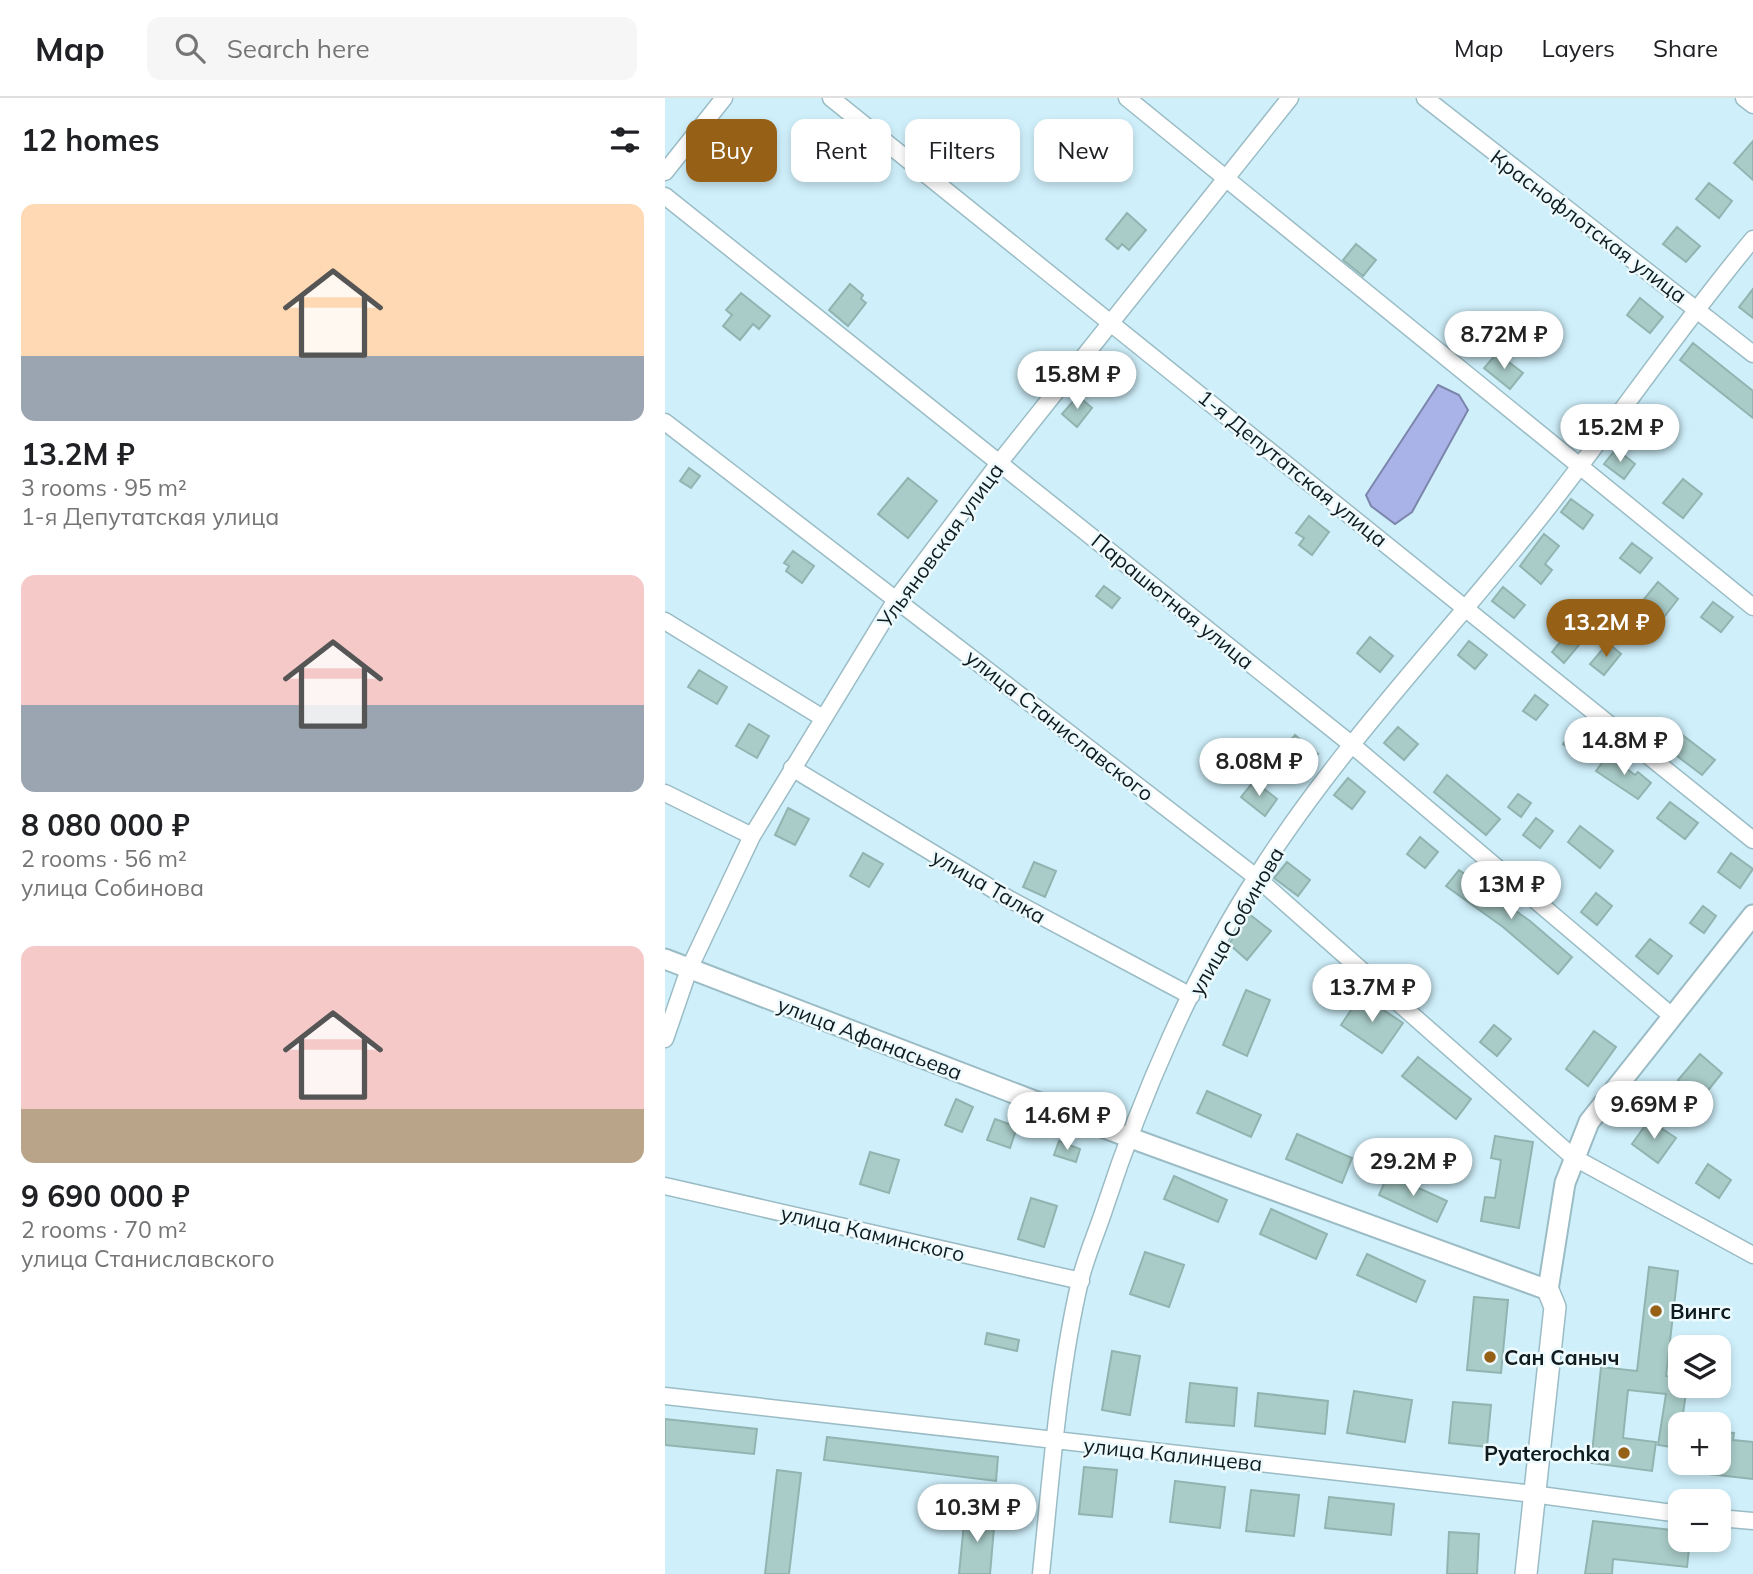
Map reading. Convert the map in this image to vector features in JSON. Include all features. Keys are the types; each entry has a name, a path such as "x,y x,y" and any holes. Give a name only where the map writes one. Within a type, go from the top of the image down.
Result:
{"main road":[{"path":"1526,1574 1530,1493 1548,1290"},
{"path":"1515,1574 1530,1493"}],"street":[{"path":"665,172 724,98"},
{"name":"1-я Депутатская улица","path":"831,98 1753,840"},
{"path":"1126,98 1753,607"},
{"name":"Ульяновская улица","path":"665,1039 689,969 752,836 897,598 999,463 1290,98"},
{"name":"Краснофлотская улица","path":"1425,98 1753,354"},
{"path":"1744,98 1753,105"},
{"name":"Парашютная улица","path":"665,196 1351,744 1672,1016"},
{"name":"улица Собинова","path":"1041,1574 1054,1442 1081,1280 1128,1137 1191,996 1256,877 1351,744 1468,608 1581,467 1695,308 1753,239"},
{"name":"улица Станиславского","path":"665,422 1256,877 1573,1157 1753,1255"},
{"path":"665,621 823,718"},
{"name":"улица Талка","path":"792,768 1009,899 1191,996"},
{"path":"665,793 752,836"},
{"path":"1548,1290 1565,1183 1589,1122 1753,915"},
{"name":"улица Афанасьева","path":"665,959 1128,1137 1548,1290"},
{"name":"улица Каминского","path":"665,1186 1081,1280"},
{"name":"улица Калинцева","path":"665,1396 1054,1442 1530,1493 1668,1512"},
{"path":"1731,1519 1753,1521"}],"water":[{"path":"1438,385 1459,395 1468,410 1412,512 1395,524 1371,506 1366,495"}],"building":[{"path":"1753,141 1753,180 1734,163"},
{"path":"1709,183 1732,201 1719,218 1696,199"},
{"path":"1127,213 1146,230 1129,250 1122,244 1118,249 1106,239"},
{"path":"1677,227 1700,246 1686,262 1663,244"},
{"path":"1356,244 1376,260 1363,276 1343,260"},
{"path":"850,284 863,295 861,299 866,303 848,326 829,310"},
{"path":"1753,289 1753,318 1739,307"},
{"path":"741,293 770,316 759,329 753,324 740,340 723,326 732,315 726,310"},
{"path":"1640,298 1663,317 1650,333 1627,315"},
{"path":"1693,343 1753,391 1753,418 1680,360"},
{"path":"1497,353 1523,373 1510,389 1484,368"},
{"path":"1078,396 1092,408 1077,427 1062,414"},
{"path":"1616,449 1635,464 1624,479 1604,464"},
{"path":"689,468 700,476 691,488 680,481"},
{"path":"908,478 937,501 908,538 878,514"},
{"path":"1683,479 1702,494 1683,518 1663,503"},
{"path":"1571,499 1593,515 1583,529 1561,512"},
{"path":"1309,516 1329,532 1312,555 1299,545 1304,538 1296,533"},
{"path":"1544,534 1559,546 1545,564 1552,570 1541,584 1520,566"},
{"path":"1632,543 1652,558 1640,573 1620,558"},
{"path":"793,551 814,566 802,583 786,571 789,566 784,563"},
{"path":"1658,582 1678,599 1661,621 1640,604"},
{"path":"1104,586 1120,598 1112,608 1096,596"},
{"path":"1503,587 1525,605 1514,618 1492,601"},
{"path":"1713,602 1733,617 1721,632 1701,617"},
{"path":"1566,635 1579,645 1564,663 1552,652"},
{"path":"1370,637 1393,656 1380,672 1357,653"},
{"path":"1469,641 1487,655 1475,669 1458,655"},
{"path":"1608,643 1621,654 1604,675 1590,664"},
{"path":"699,670 727,687 717,704 688,687"},
{"path":"1535,695 1548,705 1536,720 1523,711"},
{"path":"749,724 769,736 757,758 736,746"},
{"path":"1668,724 1715,760 1702,775 1656,740"},
{"path":"1398,727 1418,744 1404,760 1384,743"},
{"path":"1576,728 1588,737 1576,753 1563,744"},
{"path":"1295,735 1318,754 1306,770 1282,751"},
{"path":"1608,755 1635,775 1638,772 1651,783 1638,799 1596,771"},
{"path":"1447,775 1500,819 1486,835 1434,792"},
{"path":"1348,778 1365,792 1352,809 1334,795"},
{"path":"1254,781 1277,799 1265,816 1241,797"},
{"path":"1518,794 1531,803 1521,817 1508,807"},
{"path":"1670,802 1698,823 1685,839 1657,818"},
{"path":"788,808 809,819 795,845 775,835"},
{"path":"1536,818 1553,831 1540,848 1523,835"},
{"path":"1580,826 1613,851 1600,868 1568,842"},
{"path":"1420,837 1438,852 1425,868 1407,854"},
{"path":"863,853 883,864 869,887 850,876"},
{"path":"1731,853 1753,869 1740,888 1718,872"},
{"path":"1034,862 1056,871 1045,897 1023,887"},
{"path":"1287,862 1310,880 1298,896 1274,878"},
{"path":"1459,870 1530,921 1572,957 1558,974 1503,927 1446,886"},
{"path":"1596,893 1612,906 1597,925 1581,912"},
{"path":"1703,906 1716,916 1704,933 1690,923"},
{"path":"1249,914 1271,931 1247,960 1229,944"},
{"path":"1650,939 1672,956 1658,974 1636,956"},
{"path":"1246,990 1270,1000 1247,1056 1223,1045"},
{"path":"1361,995 1403,1023 1382,1053 1341,1025"},
{"path":"1494,1025 1511,1039 1497,1056 1480,1042"},
{"path":"1594,1031 1616,1047 1588,1086 1566,1069"},
{"path":"1700,1054 1722,1073 1701,1099 1678,1080"},
{"path":"1418,1057 1471,1099 1456,1119 1402,1076"},
{"path":"1207,1091 1261,1115 1251,1137 1197,1113"},
{"path":"956,1099 973,1107 962,1132 945,1125"},
{"path":"995,1119 1017,1127 1010,1148 987,1140"},
{"path":"1649,1120 1676,1138 1658,1163 1632,1144"},
{"path":"1297,1134 1352,1158 1342,1183 1286,1159"},
{"path":"1495,1136 1533,1142 1519,1228 1481,1221 1485,1197 1495,1198 1501,1160 1491,1158"},
{"path":"1059,1141 1080,1149 1076,1162 1054,1155"},
{"path":"870,1152 899,1160 889,1193 860,1184"},
{"path":"1708,1164 1731,1180 1719,1198 1696,1183"},
{"path":"1388,1174 1447,1201 1437,1222 1379,1195"},
{"path":"1174,1176 1227,1200 1218,1222 1164,1199"},
{"path":"1031,1198 1057,1206 1044,1247 1018,1239"},
{"path":"1271,1209 1327,1234 1316,1259 1260,1234"},
{"path":"1145,1252 1184,1265 1169,1307 1130,1294"},
{"path":"1367,1254 1425,1281 1416,1302 1357,1275"},
{"path":"1649,1267 1678,1271 1671,1335 1668,1335 1666,1376 1668,1398 1685,1398 1683,1412 1668,1412 1668,1446 1658,1445 1666,1394 1628,1390 1623,1438 1656,1442 1652,1471 1591,1463 1601,1367 1637,1371"},
{"path":"1474,1297 1508,1300 1501,1373 1467,1370"},
{"path":"987,1333 1019,1340 1017,1351 985,1344"},
{"path":"1112,1351 1140,1356 1130,1415 1102,1410"},
{"path":"1190,1383 1237,1388 1234,1426 1186,1422"},
{"path":"1354,1391 1412,1400 1405,1442 1347,1433"},
{"path":"1258,1393 1328,1401 1325,1434 1255,1426"},
{"path":"1453,1402 1491,1405 1487,1447 1449,1443"},
{"path":"665,1419 757,1429 754,1454 665,1445"},
{"path":"1731,1433 1734,1433 1733,1440 1753,1442 1753,1479 1718,1475 1731,1475"},
{"path":"827,1437 998,1457 996,1481 824,1460"},
{"path":"1084,1467 1117,1470 1112,1517 1079,1514"},
{"path":"777,1470 801,1473 789,1574 765,1574"},
{"path":"1175,1481 1225,1487 1220,1528 1170,1522"},
{"path":"1251,1490 1299,1495 1294,1536 1246,1531"},
{"path":"1329,1497 1394,1504 1391,1535 1325,1528"},
{"path":"965,1513 995,1516 990,1574 959,1574"},
{"path":"1593,1521 1668,1530 1668,1552 1689,1552 1687,1567 1613,1559 1612,1574 1585,1574"},
{"path":"1449,1532 1479,1534 1477,1574 1447,1574"}],"place":[{"name":"Вингс","path":"1656,1311"},
{"name":"Сан Саныч","path":"1490,1357"},
{"name":"Pyaterochka","path":"1624,1453"}]}
